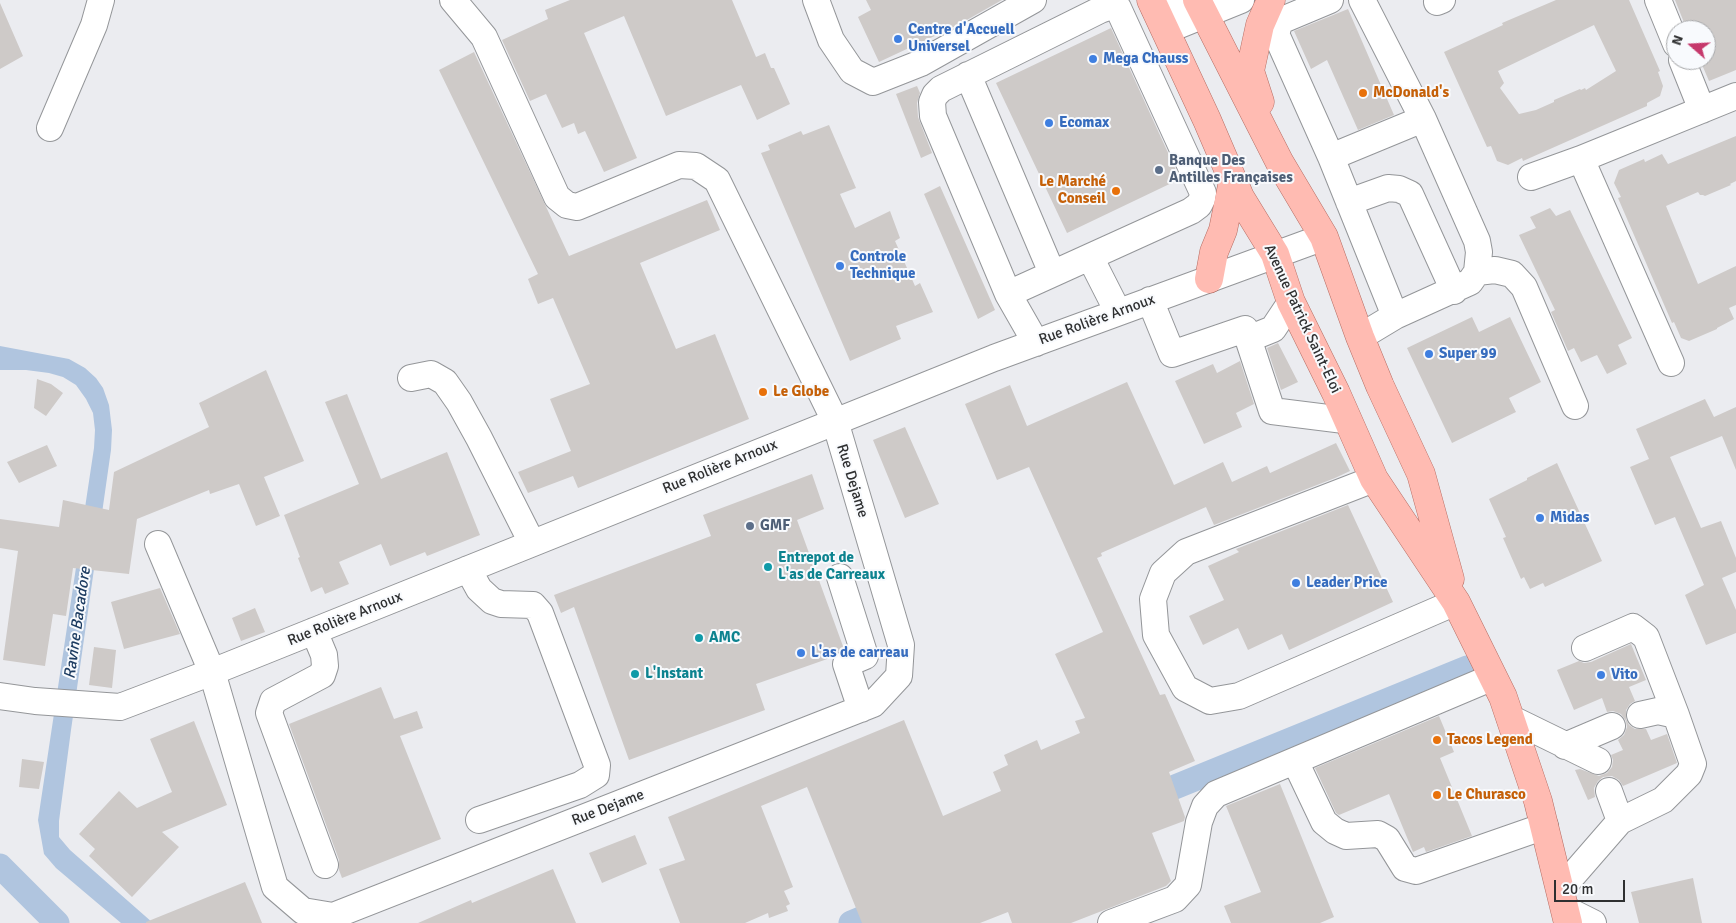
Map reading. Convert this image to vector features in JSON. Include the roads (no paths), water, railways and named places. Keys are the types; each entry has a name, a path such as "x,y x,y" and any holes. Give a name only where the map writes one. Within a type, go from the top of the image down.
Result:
{"main road":[{"path":"1271,0 1260,25 1250,71 1280,163"},
{"name":"Avenue Patrick Saint-Eloi","path":"1201,8 1280,163 1324,236 1360,337 1380,386 1421,474 1456,602"},
{"name":"Avenue Patrick Saint-Eloi","path":"1163,10 1233,182 1240,197 1275,254 1291,302 1374,479 1456,602 1503,697 1545,826 1564,908"},
{"path":"1209,279 1214,252 1223,230 1233,182"}],"street":[{"path":"50,128 94,25 101,0"},
{"name":"Rue Dejame","path":"158,544 212,672 275,887 303,911 333,916 861,709 873,704 899,676 901,645 835,422 717,180 696,166 679,165 577,207 567,204 557,197 484,37 453,0"},
{"path":"816,0 831,40 852,71 873,82 921,63 1033,0"},
{"path":"1163,10 1201,8 1241,0"},
{"path":"1330,0 1280,21 1276,34 1350,202 1395,316"},
{"path":"1360,337 1395,316 1454,291 1470,282 1477,272 1479,252 1478,241 1423,119 1362,0"},
{"path":"1658,0 1666,20"},
{"path":"1008,294 1191,211 1199,205 1203,192 1118,8 1100,10 941,88 934,95 932,102 932,109 1008,294 1036,343"},
{"path":"1686,70 1702,110"},
{"path":"968,75 1052,273"},
{"path":"1531,177 1581,159 1736,96"},
{"path":"1331,157 1423,119"},
{"path":"1581,159 1671,363"},
{"path":"1350,202 1388,188 1399,189 1410,194 1454,291"},
{"name":"Rue Rolière Arnoux","path":"0,696 36,701 120,707 212,672 994,358 1324,236"},
{"path":"1090,257 1118,312"},
{"path":"1477,272 1495,270 1512,274 1524,287 1575,406"},
{"path":"1150,300 1172,354 1245,329 1272,411 1344,420 1349,423"},
{"path":"1248,339 1273,328 1291,302"},
{"path":"410,378 431,374 444,382 459,402 532,543"},
{"path":"1374,479 1186,552 1163,573 1153,599 1156,635 1185,688 1210,701 1239,696 1456,602"},
{"path":"468,569 479,589 492,601 501,604 533,605 540,613 597,765 596,775 580,785 479,820"},
{"path":"840,577 865,656 846,664 861,709"},
{"path":"1585,648 1633,627 1646,637 1693,764 1689,774 1663,800 1620,821 1564,908 1594,923"},
{"path":"314,631 324,655 325,666 322,675 273,701 269,713 325,865"},
{"path":"1111,923 1176,899 1188,885 1199,822 1205,806 1216,794 1493,677"},
{"path":"1640,715 1658,711 1676,715"},
{"path":"1510,718 1598,761"},
{"path":"1564,746 1612,726"},
{"path":"1295,761 1324,822 1335,831 1346,836 1378,834 1387,839 1405,868 1416,871 1545,826"},
{"path":"1609,791 1620,821"}],"water":[{"name":"Ravine Bacadore","path":"0,346 69,359 85,368 96,378 103,388 109,405 112,430 111,450 71,730 59,821 59,837 70,850 153,923 121,923 56,868 44,854 38,820 94,448 95,430 93,413 76,385 63,377 49,373 26,370 0,370"}],"waterway":[{"path":"1143,800 1467,668"},
{"path":"0,866 57,923"},
{"path":"851,923 892,906"}],"place":[{"name":"Centre d'Accuell Universel","path":"898,39"},
{"name":"Mega Chauss","path":"1093,59"},
{"name":"McDonald's","path":"1363,93"},
{"name":"Ecomax","path":"1049,123"},
{"name":"Banque Des Antilles Françaises","path":"1159,170"},
{"name":"Le Marché Conseil","path":"1116,191"},
{"name":"Controle Technique","path":"840,266"},
{"name":"Super 99","path":"1429,354"},
{"name":"Le Globe","path":"763,392"},
{"name":"Midas","path":"1540,518"},
{"name":"GMF","path":"750,526"},
{"name":"Entrepot de L'as de Carreaux","path":"768,567"},
{"name":"Leader Price","path":"1296,583"},
{"name":"AMC","path":"699,638"},
{"name":"L'as de carreau","path":"801,653"},
{"name":"L'Instant","path":"635,674"},
{"name":"Vito","path":"1601,675"},
{"name":"Tacos Legend","path":"1437,740"},
{"name":"Le Churasco","path":"1437,795"}]}
